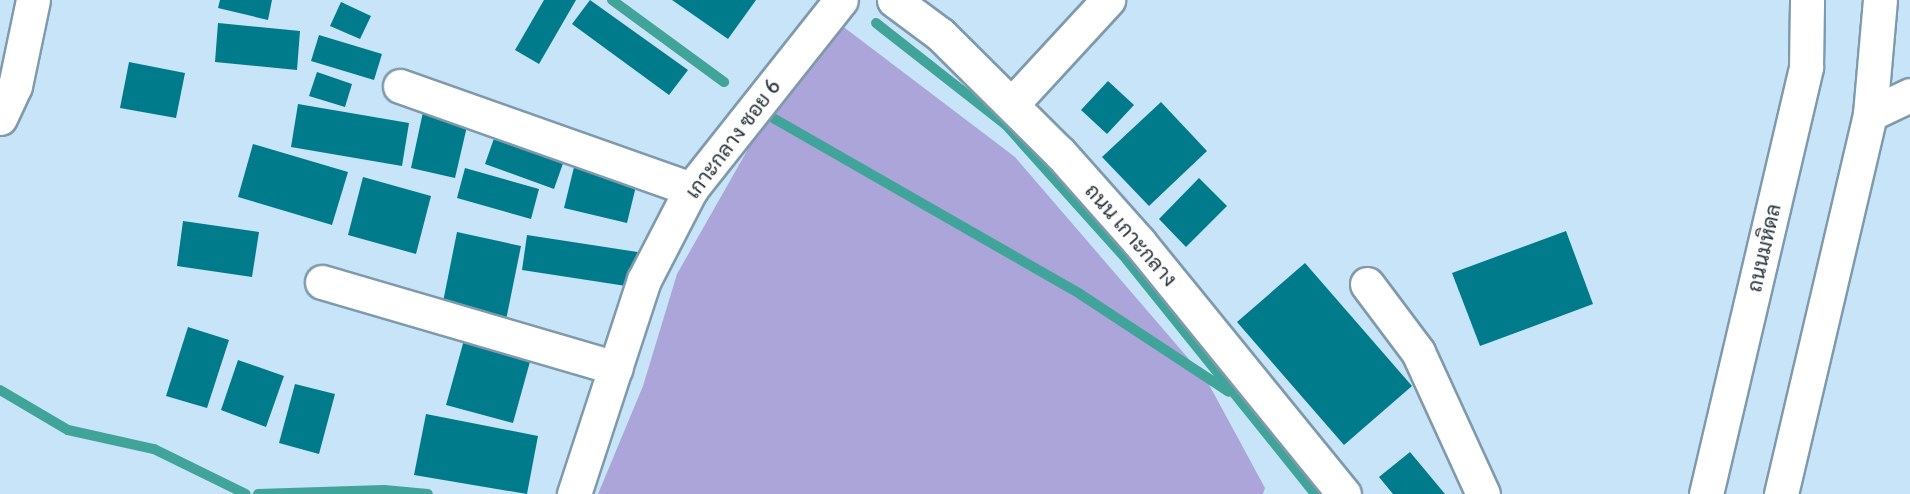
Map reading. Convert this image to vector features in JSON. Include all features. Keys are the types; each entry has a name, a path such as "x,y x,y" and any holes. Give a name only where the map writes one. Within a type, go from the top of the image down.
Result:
{"street":[{"path":"0,118 15,86 33,0"},
{"name":"เกาะกลาง ซอย 6","path":"574,494 644,280 691,189 841,0"},
{"name":"ถนน เกาะกลาง","path":"894,0 940,34 1012,104 1139,242 1344,494"},
{"path":"1012,104 1108,0"},
{"name":"ถนนมหิดล","path":"1706,494 1806,67 1807,0"},
{"path":"1781,494 1870,114 1880,0"},
{"path":"400,86 691,189"},
{"path":"1870,114 1910,94"},
{"path":"322,282 616,368"},
{"path":"1366,284 1418,352 1484,494"}],"shaded area":[{"path":"841,25 1015,157 1206,379 1265,488 1263,494 598,494 643,386 677,274 756,135"}],"building":[{"path":"220,0 272,0 268,20 218,8"},
{"path":"544,0 576,0 539,64 515,50"},
{"path":"590,0 688,70 669,95 572,24"},
{"path":"672,0 756,0 728,39"},
{"path":"341,2 371,16 360,39 330,26"},
{"path":"218,23 300,31 297,70 215,62"},
{"path":"319,35 382,54 374,80 311,61"},
{"path":"129,62 185,73 176,118 120,108"},
{"path":"317,72 352,84 345,107 309,96"},
{"path":"1108,81 1134,105 1107,134 1081,110"},
{"path":"1161,102 1207,151 1149,206 1102,157"},
{"path":"298,104 409,123 402,166 291,147"},
{"path":"423,112 468,122 455,178 411,168"},
{"path":"498,127 567,152 554,189 485,164"},
{"path":"253,144 348,172 332,225 238,197"},
{"path":"576,159 639,174 627,223 564,208"},
{"path":"465,168 539,189 531,219 457,198"},
{"path":"363,177 431,196 416,254 348,235"},
{"path":"1199,178 1227,206 1186,247 1159,219"},
{"path":"183,221 259,232 252,277 177,266"},
{"path":"1566,231 1593,304 1480,346 1452,273"},
{"path":"457,232 521,246 505,325 441,312"},
{"path":"527,235 644,253 639,288 522,270"},
{"path":"1305,263 1412,386 1344,445 1237,322"},
{"path":"188,327 229,340 207,408 166,396"},
{"path":"464,340 531,358 513,423 446,405"},
{"path":"238,360 284,376 266,427 221,410"},
{"path":"295,384 335,394 319,454 279,443"},
{"path":"426,414 538,436 527,494 414,475"},
{"path":"1410,452 1445,494 1393,494 1379,477"}],"waterway":[{"path":"612,0 724,82"},
{"path":"876,23 1006,125 1127,260 1315,494"},
{"path":"766,114 1080,294 1229,392"},
{"path":"0,390 68,430 154,449 246,494"},
{"path":"258,494 384,490 428,494"}]}
